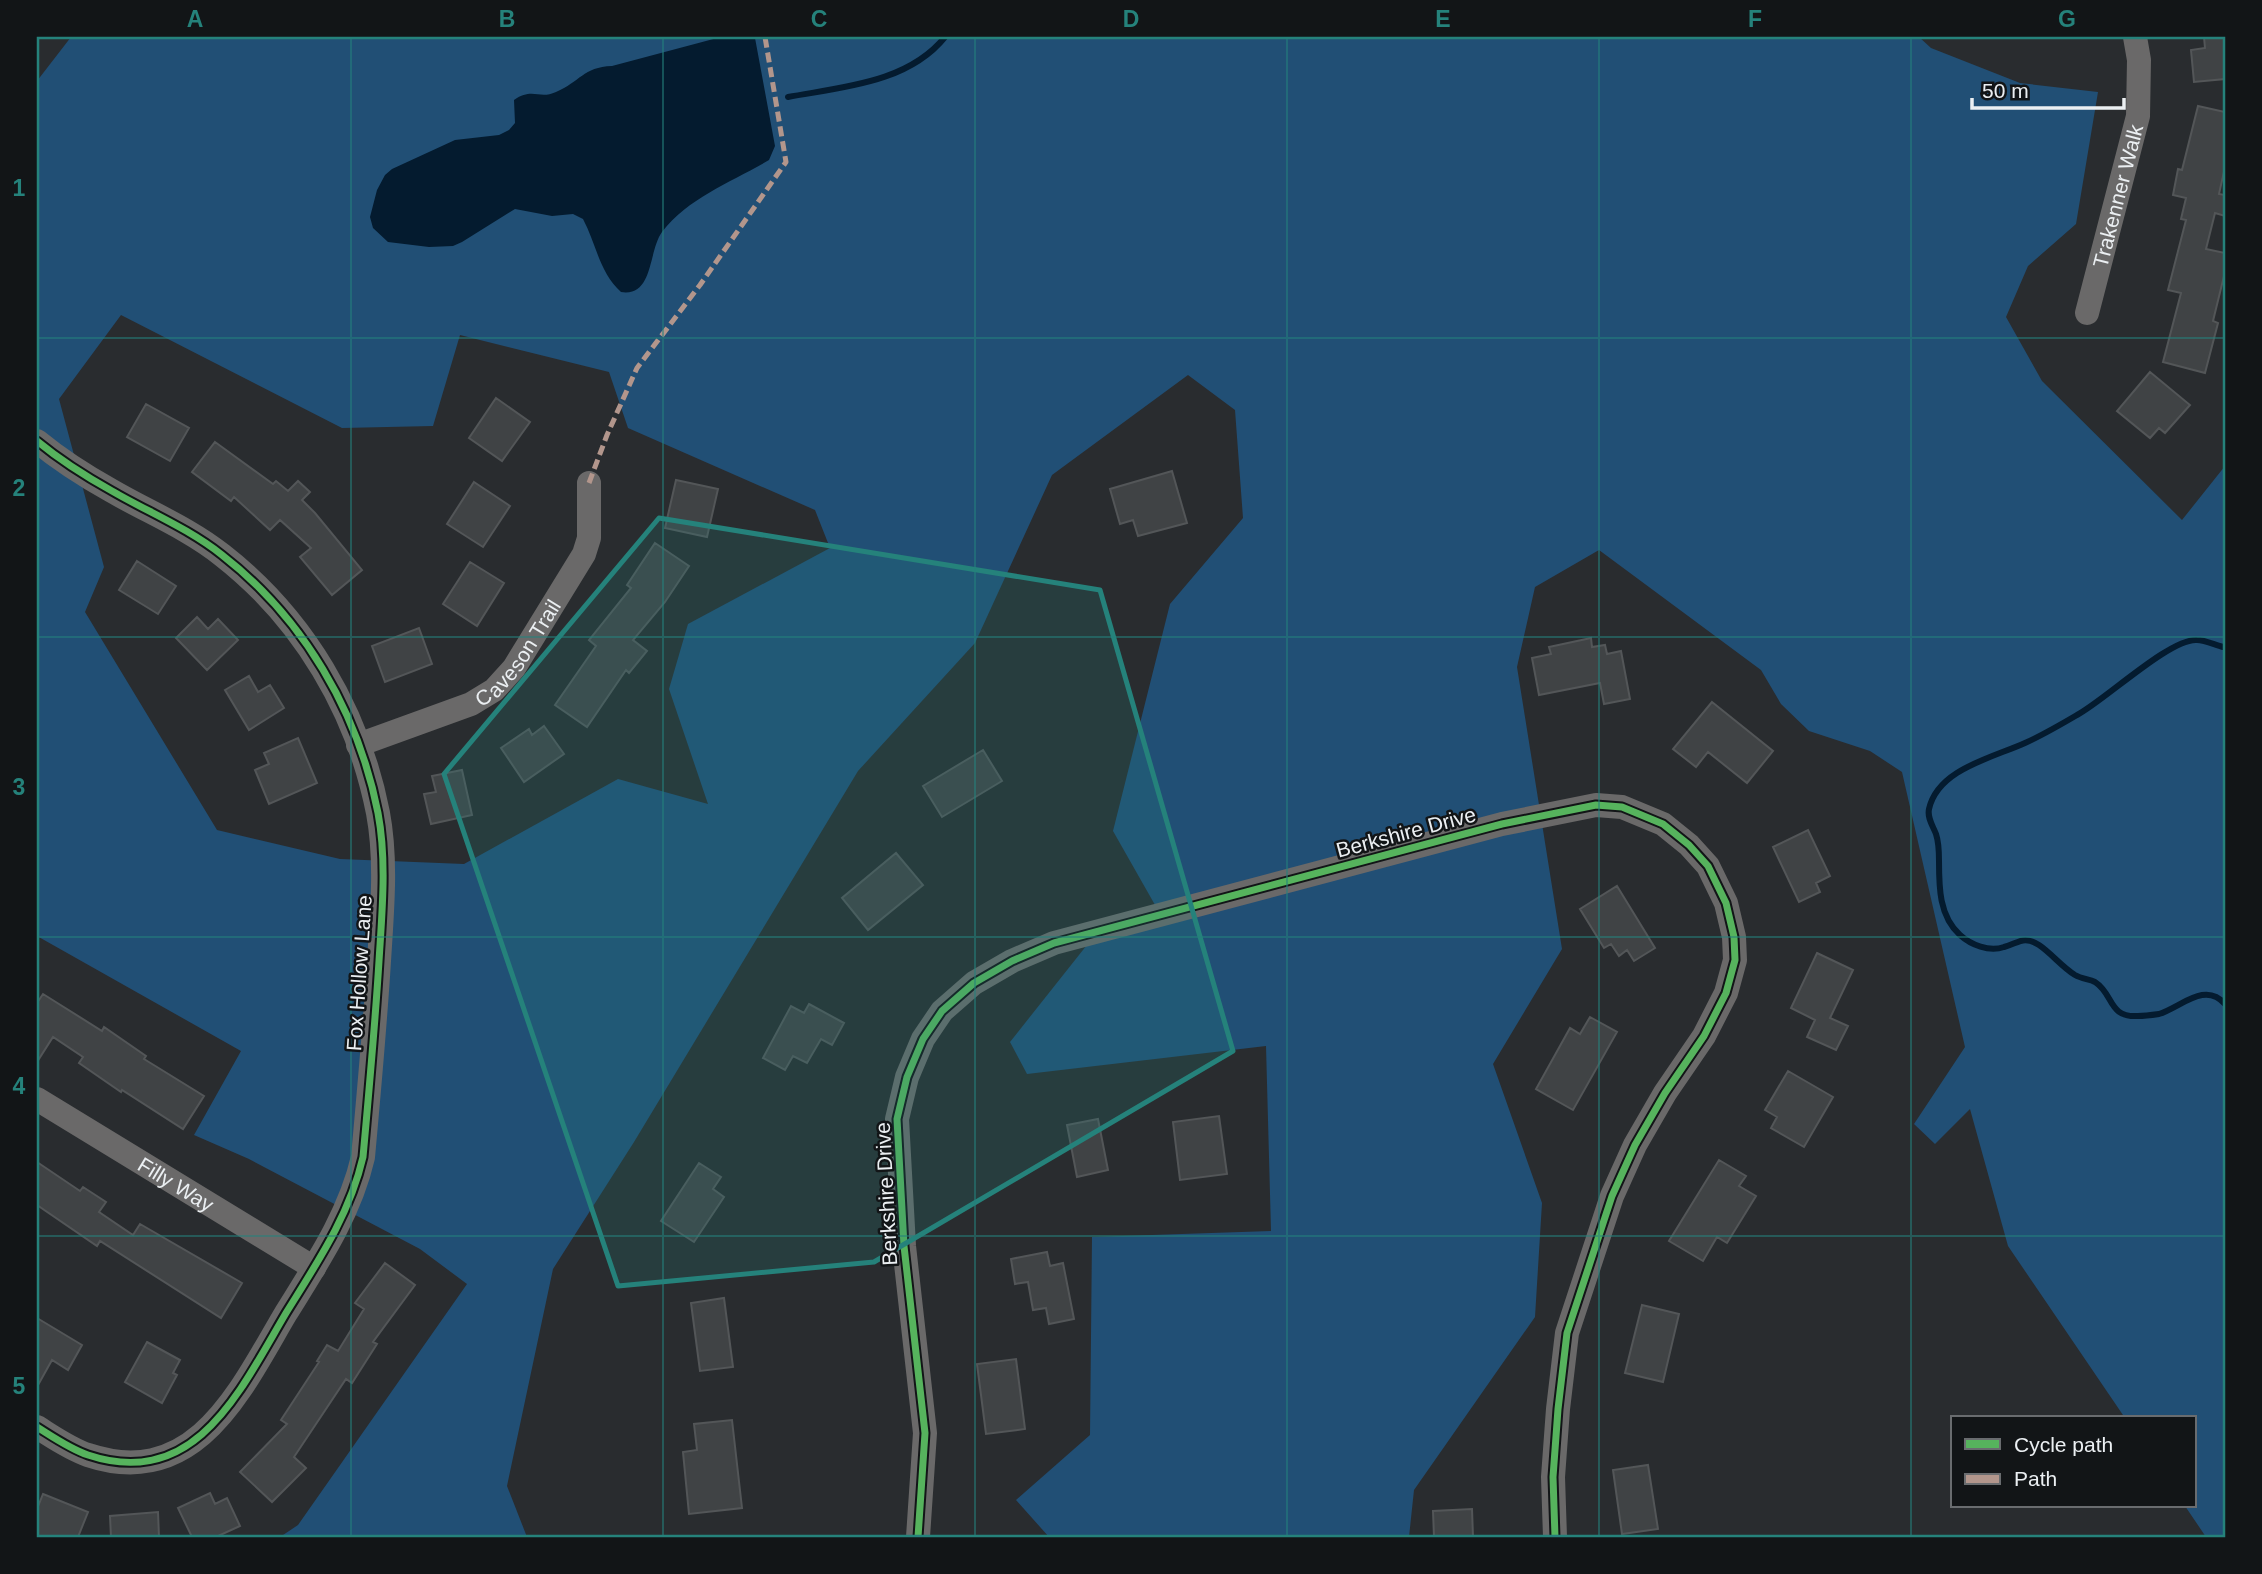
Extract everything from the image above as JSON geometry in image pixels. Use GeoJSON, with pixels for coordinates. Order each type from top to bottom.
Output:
{"type":"FeatureCollection","features":[{"type":"Feature","properties":{"kind":"street","name":"Trakenner Walk"},"geometry":{"type":"LineString","coordinates":[[2087,313],[2138,116],[2140,60],[2135,37]]}},
{"type":"Feature","properties":{"kind":"street","name":"Fox Hollow Lane"},"geometry":{"type":"LineString","coordinates":[[37,441],[84,474],[220,553],[256,585],[294,625],[324,669],[358,745],[378,814],[382,852],[382,914],[363,1157],[358,1181],[347,1207],[314,1268],[231,1404],[210,1429],[184,1449],[159,1459],[110,1461],[85,1454],[37,1427]]}},
{"type":"Feature","properties":{"kind":"street","name":"Caveson Trail"},"geometry":{"type":"LineString","coordinates":[[358,745],[471,704],[505,679],[584,554],[589,538],[589,483]]}},
{"type":"Feature","properties":{"kind":"street","name":"Berkshire Drive"},"geometry":{"type":"LineString","coordinates":[[918,1537],[925,1433],[904,1247],[897,1119],[907,1077],[923,1039],[942,1011],[974,983],[1012,961],[1054,943],[1502,824],[1596,805],[1622,807],[1662,824],[1689,845],[1707,866],[1726,903],[1734,937],[1735,960],[1721,1004],[1636,1144],[1612,1196],[1567,1333],[1553,1477],[1555,1537]]}},
{"type":"Feature","properties":{"kind":"street","name":"Filly Way"},"geometry":{"type":"LineString","coordinates":[[37,1099],[314,1268]]}},
{"type":"Feature","properties":{"kind":"highlighted area"},"geometry":{"type":"Polygon","coordinates":[[[659,518],[1100,590],[1233,1051],[874,1262],[618,1286],[444,774],[659,518]]]}},
{"type":"Feature","properties":{"kind":"shaded area"},"geometry":{"type":"Polygon","coordinates":[[[71,37],[1919,37],[1931,48],[2020,83],[2098,92],[2076,224],[2028,266],[2006,317],[2042,381],[2182,520],[2225,466],[2225,1537],[2206,1537],[2186,1508],[2196,1508],[2196,1416],[2124,1416],[2008,1246],[1970,1109],[1935,1144],[1914,1124],[1965,1047],[1902,772],[1870,751],[1809,731],[1781,704],[1761,670],[1599,550],[1535,587],[1517,667],[1562,949],[1493,1064],[1542,1203],[1535,1317],[1414,1490],[1409,1537],[1049,1537],[1016,1500],[1090,1435],[1092,1237],[1271,1231],[1266,1046],[1027,1074],[1010,1042],[1102,926],[1159,912],[1113,831],[1170,604],[1243,518],[1235,410],[1188,375],[1052,475],[975,643],[858,771],[634,1142],[553,1269],[507,1486],[527,1537],[280,1537],[298,1525],[467,1284],[420,1249],[249,1159],[194,1135],[241,1051],[37,936],[37,81],[71,37]],[[121,315],[59,399],[104,567],[85,612],[217,830],[340,859],[464,864],[618,779],[708,804],[669,689],[688,624],[830,548],[815,510],[628,428],[609,372],[460,335],[433,426],[342,428],[121,315]]]}},
{"type":"Feature","properties":{"kind":"shaded area"},"geometry":{"type":"Polygon","coordinates":[[[721,37],[755,38],[775,146],[769,160],[712,191],[673,220],[658,240],[645,280],[632,292],[621,292],[614,284],[603,266],[583,219],[573,214],[552,216],[515,209],[453,246],[429,247],[388,242],[373,228],[370,217],[377,190],[385,175],[392,169],[455,140],[499,135],[509,130],[515,123],[514,100],[521,96],[550,94],[594,69],[721,37]]]}},
{"type":"Feature","properties":{"kind":"building"},"geometry":{"type":"Polygon","coordinates":[[[2204,37],[2225,37],[2225,79],[2194,82],[2191,50],[2205,48],[2204,37]]]}},
{"type":"Feature","properties":{"kind":"building"},"geometry":{"type":"Polygon","coordinates":[[[2198,106],[2225,112],[2225,167],[2219,194],[2225,195],[2225,216],[2215,213],[2206,249],[2225,253],[2225,272],[2213,321],[2218,323],[2205,373],[2163,362],[2181,293],[2168,290],[2186,220],[2181,219],[2186,198],[2173,195],[2178,169],[2182,170],[2198,106]]]}},
{"type":"Feature","properties":{"kind":"building"},"geometry":{"type":"Polygon","coordinates":[[[2150,372],[2190,405],[2165,433],[2159,428],[2150,438],[2117,411],[2150,372]]]}},
{"type":"Feature","properties":{"kind":"building"},"geometry":{"type":"Polygon","coordinates":[[[496,398],[530,422],[502,461],[469,438],[496,398]]]}},
{"type":"Feature","properties":{"kind":"building"},"geometry":{"type":"Polygon","coordinates":[[[146,404],[189,428],[170,461],[127,437],[146,404]]]}},
{"type":"Feature","properties":{"kind":"building"},"geometry":{"type":"Polygon","coordinates":[[[215,442],[273,484],[276,481],[288,491],[298,481],[310,492],[302,500],[362,570],[332,595],[300,557],[311,548],[280,520],[270,530],[234,497],[231,501],[192,472],[215,442]]]}},
{"type":"Feature","properties":{"kind":"building"},"geometry":{"type":"Polygon","coordinates":[[[1172,471],[1187,523],[1138,536],[1133,520],[1120,524],[1110,489],[1172,471]]]}},
{"type":"Feature","properties":{"kind":"building"},"geometry":{"type":"Polygon","coordinates":[[[676,480],[718,489],[707,537],[665,528],[676,480]]]}},
{"type":"Feature","properties":{"kind":"building"},"geometry":{"type":"Polygon","coordinates":[[[474,482],[510,506],[483,547],[447,524],[474,482]]]}},
{"type":"Feature","properties":{"kind":"building"},"geometry":{"type":"Polygon","coordinates":[[[655,543],[689,566],[665,602],[633,640],[647,651],[629,673],[626,670],[587,727],[555,705],[596,646],[589,640],[631,588],[627,585],[655,543]]]}},
{"type":"Feature","properties":{"kind":"building"},"geometry":{"type":"Polygon","coordinates":[[[137,561],[176,586],[158,614],[119,590],[137,561]]]}},
{"type":"Feature","properties":{"kind":"building"},"geometry":{"type":"Polygon","coordinates":[[[470,562],[504,583],[477,626],[443,604],[470,562]]]}},
{"type":"Feature","properties":{"kind":"building"},"geometry":{"type":"Polygon","coordinates":[[[197,617],[208,629],[218,619],[238,640],[207,670],[176,638],[197,617]]]}},
{"type":"Feature","properties":{"kind":"building"},"geometry":{"type":"Polygon","coordinates":[[[419,628],[432,664],[385,682],[372,646],[419,628]]]}},
{"type":"Feature","properties":{"kind":"building"},"geometry":{"type":"Polygon","coordinates":[[[1591,638],[1592,647],[1605,645],[1607,654],[1621,651],[1630,699],[1604,704],[1600,683],[1539,695],[1532,658],[1551,654],[1549,647],[1591,638]]]}},
{"type":"Feature","properties":{"kind":"building"},"geometry":{"type":"Polygon","coordinates":[[[249,676],[258,692],[270,685],[284,708],[249,730],[225,690],[249,676]]]}},
{"type":"Feature","properties":{"kind":"building"},"geometry":{"type":"Polygon","coordinates":[[[1712,702],[1773,751],[1747,783],[1708,752],[1696,767],[1673,749],[1712,702]]]}},
{"type":"Feature","properties":{"kind":"building"},"geometry":{"type":"Polygon","coordinates":[[[544,726],[564,754],[524,782],[501,748],[529,729],[532,735],[544,726]]]}},
{"type":"Feature","properties":{"kind":"building"},"geometry":{"type":"Polygon","coordinates":[[[298,738],[317,783],[269,804],[255,770],[269,764],[264,753],[298,738]]]}},
{"type":"Feature","properties":{"kind":"building"},"geometry":{"type":"Polygon","coordinates":[[[983,750],[1002,781],[942,817],[923,786],[983,750]]]}},
{"type":"Feature","properties":{"kind":"building"},"geometry":{"type":"Polygon","coordinates":[[[462,770],[472,815],[431,824],[424,794],[436,792],[432,776],[462,770]]]}},
{"type":"Feature","properties":{"kind":"building"},"geometry":{"type":"Polygon","coordinates":[[[1808,830],[1830,876],[1816,883],[1820,892],[1799,902],[1773,847],[1808,830]]]}},
{"type":"Feature","properties":{"kind":"building"},"geometry":{"type":"Polygon","coordinates":[[[896,853],[923,885],[868,930],[842,898],[896,853]]]}},
{"type":"Feature","properties":{"kind":"building"},"geometry":{"type":"Polygon","coordinates":[[[1617,886],[1655,948],[1634,961],[1627,950],[1619,956],[1611,944],[1604,948],[1580,909],[1617,886]]]}},
{"type":"Feature","properties":{"kind":"building"},"geometry":{"type":"Polygon","coordinates":[[[1817,953],[1853,970],[1830,1018],[1848,1026],[1836,1050],[1807,1037],[1815,1020],[1791,1008],[1817,953]]]}},
{"type":"Feature","properties":{"kind":"building"},"geometry":{"type":"Polygon","coordinates":[[[43,994],[102,1031],[104,1027],[146,1056],[144,1059],[204,1096],[183,1129],[79,1063],[83,1057],[53,1037],[37,1062],[37,1003],[43,994]]]}},
{"type":"Feature","properties":{"kind":"building"},"geometry":{"type":"Polygon","coordinates":[[[809,1004],[844,1023],[832,1045],[821,1039],[807,1063],[793,1056],[785,1070],[763,1058],[791,1006],[804,1013],[809,1004]]]}},
{"type":"Feature","properties":{"kind":"building"},"geometry":{"type":"Polygon","coordinates":[[[1590,1017],[1617,1032],[1573,1110],[1536,1089],[1570,1028],[1580,1034],[1590,1017]]]}},
{"type":"Feature","properties":{"kind":"building"},"geometry":{"type":"Polygon","coordinates":[[[1788,1071],[1833,1097],[1804,1147],[1771,1128],[1777,1117],[1765,1110],[1788,1071]]]}},
{"type":"Feature","properties":{"kind":"building"},"geometry":{"type":"Polygon","coordinates":[[[1219,1116],[1227,1174],[1180,1180],[1173,1122],[1219,1116]]]}},
{"type":"Feature","properties":{"kind":"building"},"geometry":{"type":"Polygon","coordinates":[[[1098,1119],[1108,1170],[1077,1177],[1067,1125],[1098,1119]]]}},
{"type":"Feature","properties":{"kind":"building"},"geometry":{"type":"Polygon","coordinates":[[[1719,1160],[1746,1176],[1739,1186],[1756,1196],[1727,1243],[1717,1237],[1703,1261],[1669,1241],[1719,1160]]]}},
{"type":"Feature","properties":{"kind":"building"},"geometry":{"type":"Polygon","coordinates":[[[37,1162],[80,1191],[83,1187],[106,1202],[99,1212],[133,1235],[140,1224],[242,1283],[221,1318],[100,1241],[97,1246],[37,1205],[37,1162]]]}},
{"type":"Feature","properties":{"kind":"building"},"geometry":{"type":"Polygon","coordinates":[[[699,1163],[721,1177],[713,1189],[724,1197],[694,1242],[661,1221],[699,1163]]]}},
{"type":"Feature","properties":{"kind":"building"},"geometry":{"type":"Polygon","coordinates":[[[1047,1252],[1050,1266],[1063,1263],[1074,1319],[1049,1324],[1046,1308],[1033,1310],[1028,1282],[1015,1284],[1011,1259],[1047,1252]]]}},
{"type":"Feature","properties":{"kind":"building"},"geometry":{"type":"Polygon","coordinates":[[[385,1263],[415,1285],[373,1342],[377,1344],[352,1383],[346,1379],[294,1457],[306,1468],[272,1502],[240,1472],[287,1424],[281,1420],[327,1345],[338,1351],[364,1309],[355,1303],[385,1263]]]}},
{"type":"Feature","properties":{"kind":"building"},"geometry":{"type":"Polygon","coordinates":[[[724,1298],[733,1367],[700,1371],[691,1303],[724,1298]]]}},
{"type":"Feature","properties":{"kind":"building"},"geometry":{"type":"Polygon","coordinates":[[[1642,1305],[1679,1314],[1663,1382],[1625,1373],[1642,1305]]]}},
{"type":"Feature","properties":{"kind":"building"},"geometry":{"type":"Polygon","coordinates":[[[37,1318],[82,1345],[68,1370],[52,1360],[37,1387],[37,1318]]]}},
{"type":"Feature","properties":{"kind":"building"},"geometry":{"type":"Polygon","coordinates":[[[147,1342],[180,1360],[173,1373],[177,1375],[162,1403],[125,1382],[147,1342]]]}},
{"type":"Feature","properties":{"kind":"building"},"geometry":{"type":"Polygon","coordinates":[[[1016,1359],[1025,1429],[986,1434],[977,1364],[1016,1359]]]}},
{"type":"Feature","properties":{"kind":"building"},"geometry":{"type":"Polygon","coordinates":[[[732,1420],[742,1508],[689,1514],[683,1452],[697,1450],[694,1424],[732,1420]]]}},
{"type":"Feature","properties":{"kind":"building"},"geometry":{"type":"Polygon","coordinates":[[[1648,1465],[1658,1529],[1622,1534],[1613,1470],[1648,1465]]]}},
{"type":"Feature","properties":{"kind":"building"},"geometry":{"type":"Polygon","coordinates":[[[210,1493],[215,1504],[227,1498],[240,1526],[216,1537],[192,1537],[178,1508],[210,1493]]]}},
{"type":"Feature","properties":{"kind":"building"},"geometry":{"type":"Polygon","coordinates":[[[43,1494],[88,1512],[78,1537],[37,1537],[37,1509],[43,1494]]]}},
{"type":"Feature","properties":{"kind":"building"},"geometry":{"type":"Polygon","coordinates":[[[1472,1509],[1473,1537],[1434,1537],[1433,1511],[1472,1509]]]}},
{"type":"Feature","properties":{"kind":"building"},"geometry":{"type":"Polygon","coordinates":[[[158,1512],[159,1537],[111,1537],[110,1516],[158,1512]]]}},
{"type":"Feature","properties":{"kind":"waterway"},"geometry":{"type":"LineString","coordinates":[[788,97],[852,86],[893,74],[930,52],[945,37]]}},
{"type":"Feature","properties":{"kind":"waterway"},"geometry":{"type":"LineString","coordinates":[[2225,646],[2197,640],[2171,649],[2089,708],[2032,740],[1955,774],[1934,795],[1929,809],[1938,841],[1940,891],[1944,910],[1953,927],[1964,939],[1980,947],[1992,949],[2021,941],[2034,942],[2075,975],[2095,982],[2116,1009],[2128,1016],[2159,1014],[2201,995],[2209,995],[2225,1004]]}},
{"type":"Feature","properties":{"kind":"marked path"},"geometry":{"type":"LineString","coordinates":[[589,483],[637,368],[700,285],[786,162],[765,37]]}},
{"type":"Feature","properties":{"kind":"cycle path"},"geometry":{"type":"LineString","coordinates":[[37,441],[92,480],[209,545],[251,580],[302,637],[323,669],[357,739],[378,813],[383,868],[363,1157],[350,1198],[331,1238],[251,1372],[211,1426],[186,1446],[158,1459],[126,1462],[88,1455],[37,1427]]}},
{"type":"Feature","properties":{"kind":"cycle path"},"geometry":{"type":"LineString","coordinates":[[918,1537],[925,1433],[904,1246],[897,1119],[907,1077],[923,1039],[942,1011],[974,983],[1012,961],[1054,943],[1502,824],[1596,805],[1622,807],[1663,824],[1689,845],[1708,866],[1726,903],[1734,937],[1735,960],[1726,993],[1704,1036],[1665,1093],[1635,1145],[1612,1196],[1567,1333],[1553,1477],[1555,1537]]}}]}
